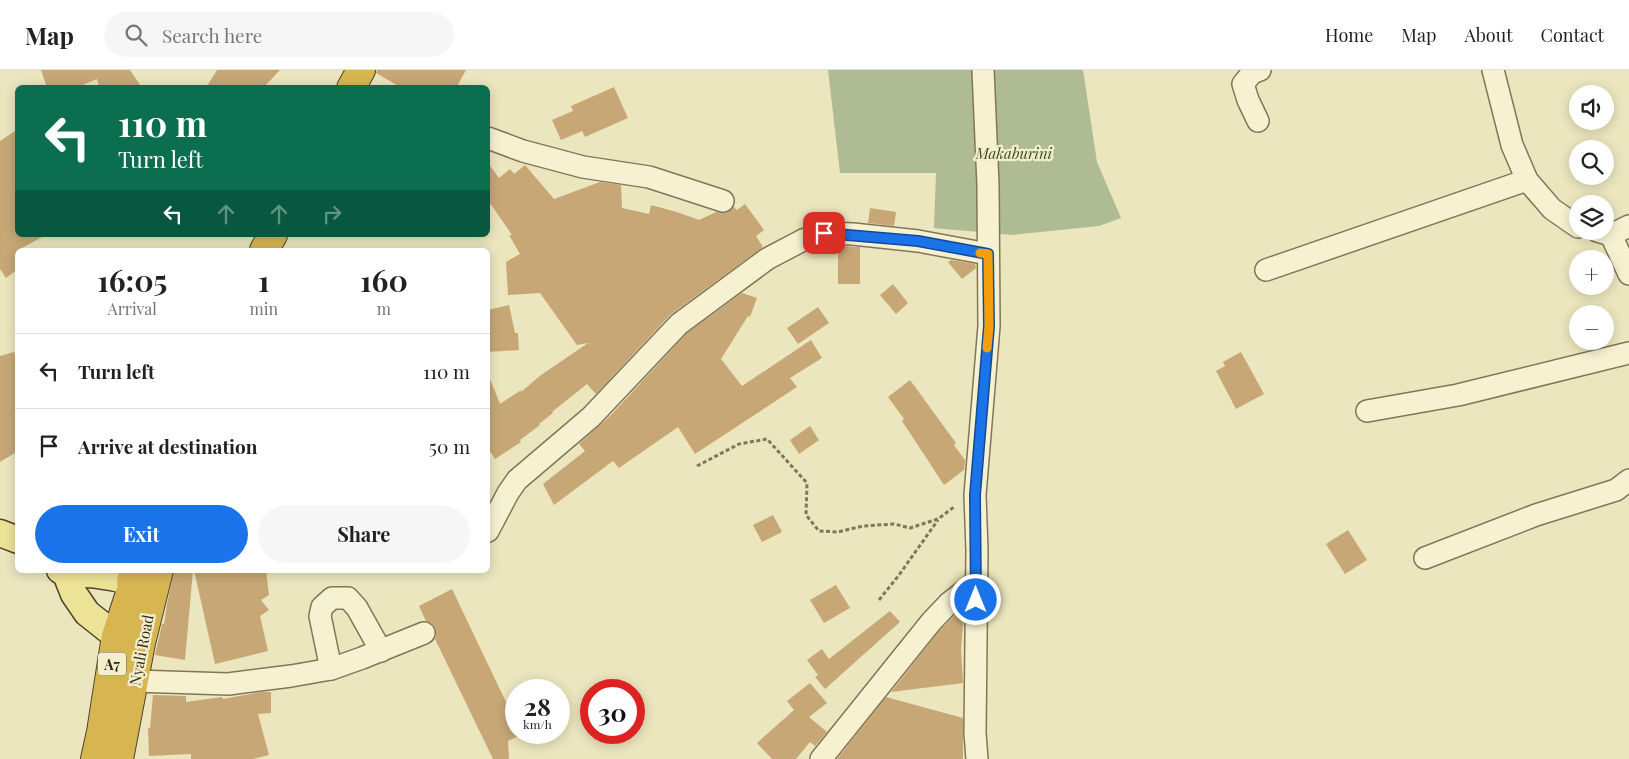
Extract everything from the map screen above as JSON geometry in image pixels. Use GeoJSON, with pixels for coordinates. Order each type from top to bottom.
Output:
{"type":"FeatureCollection","features":[{"type":"Feature","properties":{"kind":"highway"},"geometry":{"type":"LineString","coordinates":[[353,85],[361,70]]}},
{"type":"Feature","properties":{"kind":"highway"},"geometry":{"type":"LineString","coordinates":[[265,248],[272,237]]}},
{"type":"Feature","properties":{"kind":"highway","name":"Nyali Road"},"geometry":{"type":"LineString","coordinates":[[95,759],[145,578]]}},
{"type":"Feature","properties":{"kind":"highway","name":"Nyali Road"},"geometry":{"type":"LineString","coordinates":[[119,759],[135,681],[129,639]]}},
{"type":"Feature","properties":{"kind":"main road"},"geometry":{"type":"LineString","coordinates":[[0,533],[15,539]]}},
{"type":"Feature","properties":{"kind":"main road"},"geometry":{"type":"LineString","coordinates":[[64,573],[86,613],[129,639]]}},
{"type":"Feature","properties":{"kind":"main road"},"geometry":{"type":"LineString","coordinates":[[86,573],[145,578]]}},
{"type":"Feature","properties":{"kind":"street"},"geometry":{"type":"LineString","coordinates":[[977,759],[975,733],[975,495],[989,326],[983,70]]}},
{"type":"Feature","properties":{"kind":"street"},"geometry":{"type":"LineString","coordinates":[[1258,121],[1243,84],[1252,73],[1260,70]]}},
{"type":"Feature","properties":{"kind":"street"},"geometry":{"type":"LineString","coordinates":[[1493,70],[1512,145],[1527,180],[1552,209],[1569,221]]}},
{"type":"Feature","properties":{"kind":"street"},"geometry":{"type":"LineString","coordinates":[[490,139],[523,151],[582,167],[649,177],[723,201]]}},
{"type":"Feature","properties":{"kind":"street"},"geometry":{"type":"LineString","coordinates":[[1266,270],[1527,180]]}},
{"type":"Feature","properties":{"kind":"street"},"geometry":{"type":"LineString","coordinates":[[490,527],[517,480],[591,417],[679,324],[766,259],[803,240],[824,233],[918,241],[988,254]]}},
{"type":"Feature","properties":{"kind":"street"},"geometry":{"type":"LineString","coordinates":[[1614,233],[1629,274]]}},
{"type":"Feature","properties":{"kind":"street"},"geometry":{"type":"LineString","coordinates":[[1367,411],[1458,395],[1629,353]]}},
{"type":"Feature","properties":{"kind":"street"},"geometry":{"type":"LineString","coordinates":[[1425,558],[1536,515],[1616,490],[1629,480]]}},
{"type":"Feature","properties":{"kind":"street"},"geometry":{"type":"LineString","coordinates":[[821,759],[931,622],[949,603],[976,582]]}},
{"type":"Feature","properties":{"kind":"street"},"geometry":{"type":"LineString","coordinates":[[331,669],[320,616],[322,607],[332,598],[348,598],[357,608],[381,651]]}},
{"type":"Feature","properties":{"kind":"street"},"geometry":{"type":"LineString","coordinates":[[135,681],[228,684],[291,676],[331,669],[424,633]]}},
{"type":"Feature","properties":{"kind":"path"},"geometry":{"type":"LineString","coordinates":[[697,466],[739,444],[767,439],[807,483],[806,515],[819,531],[838,532],[864,526],[894,524],[910,528],[938,519],[975,495]]}},
{"type":"Feature","properties":{"kind":"path"},"geometry":{"type":"LineString","coordinates":[[879,600],[899,576],[938,519]]}},
{"type":"Feature","properties":{"kind":"green space","name":"Makaburini"},"geometry":{"type":"Polygon","coordinates":[[[828,70],[1083,70],[1097,162],[1121,218],[1099,226],[1012,235],[934,228],[936,173],[840,173],[828,70]]]}},
{"type":"Feature","properties":{"kind":"building"},"geometry":{"type":"Polygon","coordinates":[[[41,70],[130,70],[140,85],[98,85],[97,79],[82,85],[46,85],[41,70]]]}},
{"type":"Feature","properties":{"kind":"building"},"geometry":{"type":"Polygon","coordinates":[[[217,70],[280,70],[266,85],[208,85],[217,70]]]}},
{"type":"Feature","properties":{"kind":"building"},"geometry":{"type":"Polygon","coordinates":[[[377,70],[466,70],[458,85],[397,85],[376,73],[377,70]]]}},
{"type":"Feature","properties":{"kind":"building"},"geometry":{"type":"Polygon","coordinates":[[[614,87],[628,118],[585,137],[582,131],[561,140],[552,120],[573,111],[571,106],[614,87]]]}},
{"type":"Feature","properties":{"kind":"building"},"geometry":{"type":"Polygon","coordinates":[[[15,131],[15,237],[42,237],[22,248],[15,248],[15,271],[6,278],[0,269],[0,141],[15,131]]]}},
{"type":"Feature","properties":{"kind":"building"},"geometry":{"type":"Polygon","coordinates":[[[525,165],[554,199],[600,182],[621,185],[622,208],[649,214],[651,205],[699,220],[716,212],[726,213],[734,207],[737,210],[745,204],[764,230],[756,236],[763,247],[670,315],[596,394],[587,384],[520,440],[521,442],[495,459],[490,451],[490,379],[500,404],[521,390],[521,392],[541,375],[588,343],[577,345],[540,293],[508,295],[506,262],[520,254],[509,235],[512,235],[490,203],[490,166],[499,178],[510,169],[514,174],[525,165]]]}},
{"type":"Feature","properties":{"kind":"building"},"geometry":{"type":"Polygon","coordinates":[[[870,208],[896,212],[894,226],[868,223],[870,208]]]}},
{"type":"Feature","properties":{"kind":"building"},"geometry":{"type":"Polygon","coordinates":[[[838,246],[860,247],[860,284],[838,284],[838,246]]]}},
{"type":"Feature","properties":{"kind":"building"},"geometry":{"type":"Polygon","coordinates":[[[951,260],[975,264],[976,268],[962,279],[948,262],[951,260]]]}},
{"type":"Feature","properties":{"kind":"building"},"geometry":{"type":"Polygon","coordinates":[[[893,284],[908,303],[896,314],[880,295],[893,284]]]}},
{"type":"Feature","properties":{"kind":"building"},"geometry":{"type":"Polygon","coordinates":[[[742,293],[757,298],[750,317],[748,316],[721,359],[742,386],[811,340],[822,358],[790,378],[797,387],[695,454],[678,427],[619,468],[613,461],[554,505],[543,484],[585,451],[579,444],[612,414],[687,333],[742,293]]]}},
{"type":"Feature","properties":{"kind":"building"},"geometry":{"type":"Polygon","coordinates":[[[509,305],[515,333],[518,333],[519,350],[490,352],[490,310],[509,305]]]}},
{"type":"Feature","properties":{"kind":"building"},"geometry":{"type":"Polygon","coordinates":[[[818,307],[829,323],[798,344],[787,328],[818,307]]]}},
{"type":"Feature","properties":{"kind":"building"},"geometry":{"type":"Polygon","coordinates":[[[14,352],[15,355],[15,453],[0,462],[0,356],[14,352]]]}},
{"type":"Feature","properties":{"kind":"building"},"geometry":{"type":"Polygon","coordinates":[[[1241,352],[1264,394],[1236,409],[1216,371],[1225,366],[1223,362],[1241,352]]]}},
{"type":"Feature","properties":{"kind":"building"},"geometry":{"type":"Polygon","coordinates":[[[910,380],[956,443],[954,445],[965,460],[964,470],[944,485],[902,421],[904,419],[888,397],[910,380]]]}},
{"type":"Feature","properties":{"kind":"building"},"geometry":{"type":"Polygon","coordinates":[[[810,426],[819,440],[799,454],[790,440],[810,426]]]}},
{"type":"Feature","properties":{"kind":"building"},"geometry":{"type":"Polygon","coordinates":[[[773,515],[782,532],[762,542],[753,525],[773,515]]]}},
{"type":"Feature","properties":{"kind":"building"},"geometry":{"type":"Polygon","coordinates":[[[1348,530],[1367,560],[1345,574],[1326,544],[1348,530]]]}},
{"type":"Feature","properties":{"kind":"building"},"geometry":{"type":"Polygon","coordinates":[[[173,573],[193,573],[185,660],[155,655],[162,624],[164,624],[173,573]]]}},
{"type":"Feature","properties":{"kind":"building"},"geometry":{"type":"Polygon","coordinates":[[[195,573],[266,573],[269,595],[261,600],[269,610],[260,616],[268,651],[215,664],[195,573]]]}},
{"type":"Feature","properties":{"kind":"building"},"geometry":{"type":"Polygon","coordinates":[[[836,585],[850,608],[824,623],[810,600],[836,585]]]}},
{"type":"Feature","properties":{"kind":"building"},"geometry":{"type":"Polygon","coordinates":[[[452,589],[505,700],[505,744],[508,744],[509,759],[493,759],[435,639],[435,628],[426,621],[419,606],[452,589]]]}},
{"type":"Feature","properties":{"kind":"building"},"geometry":{"type":"Polygon","coordinates":[[[890,611],[900,622],[825,689],[815,677],[818,675],[807,660],[822,649],[829,659],[890,611]]]}},
{"type":"Feature","properties":{"kind":"building"},"geometry":{"type":"Polygon","coordinates":[[[957,613],[964,614],[961,649],[963,683],[891,692],[940,630],[957,613]]]}},
{"type":"Feature","properties":{"kind":"building"},"geometry":{"type":"Polygon","coordinates":[[[810,683],[827,703],[809,717],[827,732],[815,746],[810,742],[796,759],[772,759],[757,743],[794,710],[787,701],[810,683]]]}},
{"type":"Feature","properties":{"kind":"building"},"geometry":{"type":"Polygon","coordinates":[[[271,692],[271,713],[258,714],[269,755],[253,759],[191,759],[191,754],[149,756],[148,728],[150,728],[153,695],[186,696],[186,702],[222,697],[223,699],[271,692]]]}},
{"type":"Feature","properties":{"kind":"building"},"geometry":{"type":"Polygon","coordinates":[[[886,697],[963,718],[963,759],[837,759],[886,697]]]}},
{"type":"Feature","properties":{"kind":"slow traffic"},"geometry":{"type":"LineString","coordinates":[[980,253],[988,254],[989,326],[987,348]]}},
{"type":"Feature","properties":{"kind":"route"},"geometry":{"type":"LineString","coordinates":[[824,233],[918,241],[988,254],[989,326],[975,495],[976,600]]}}]}
